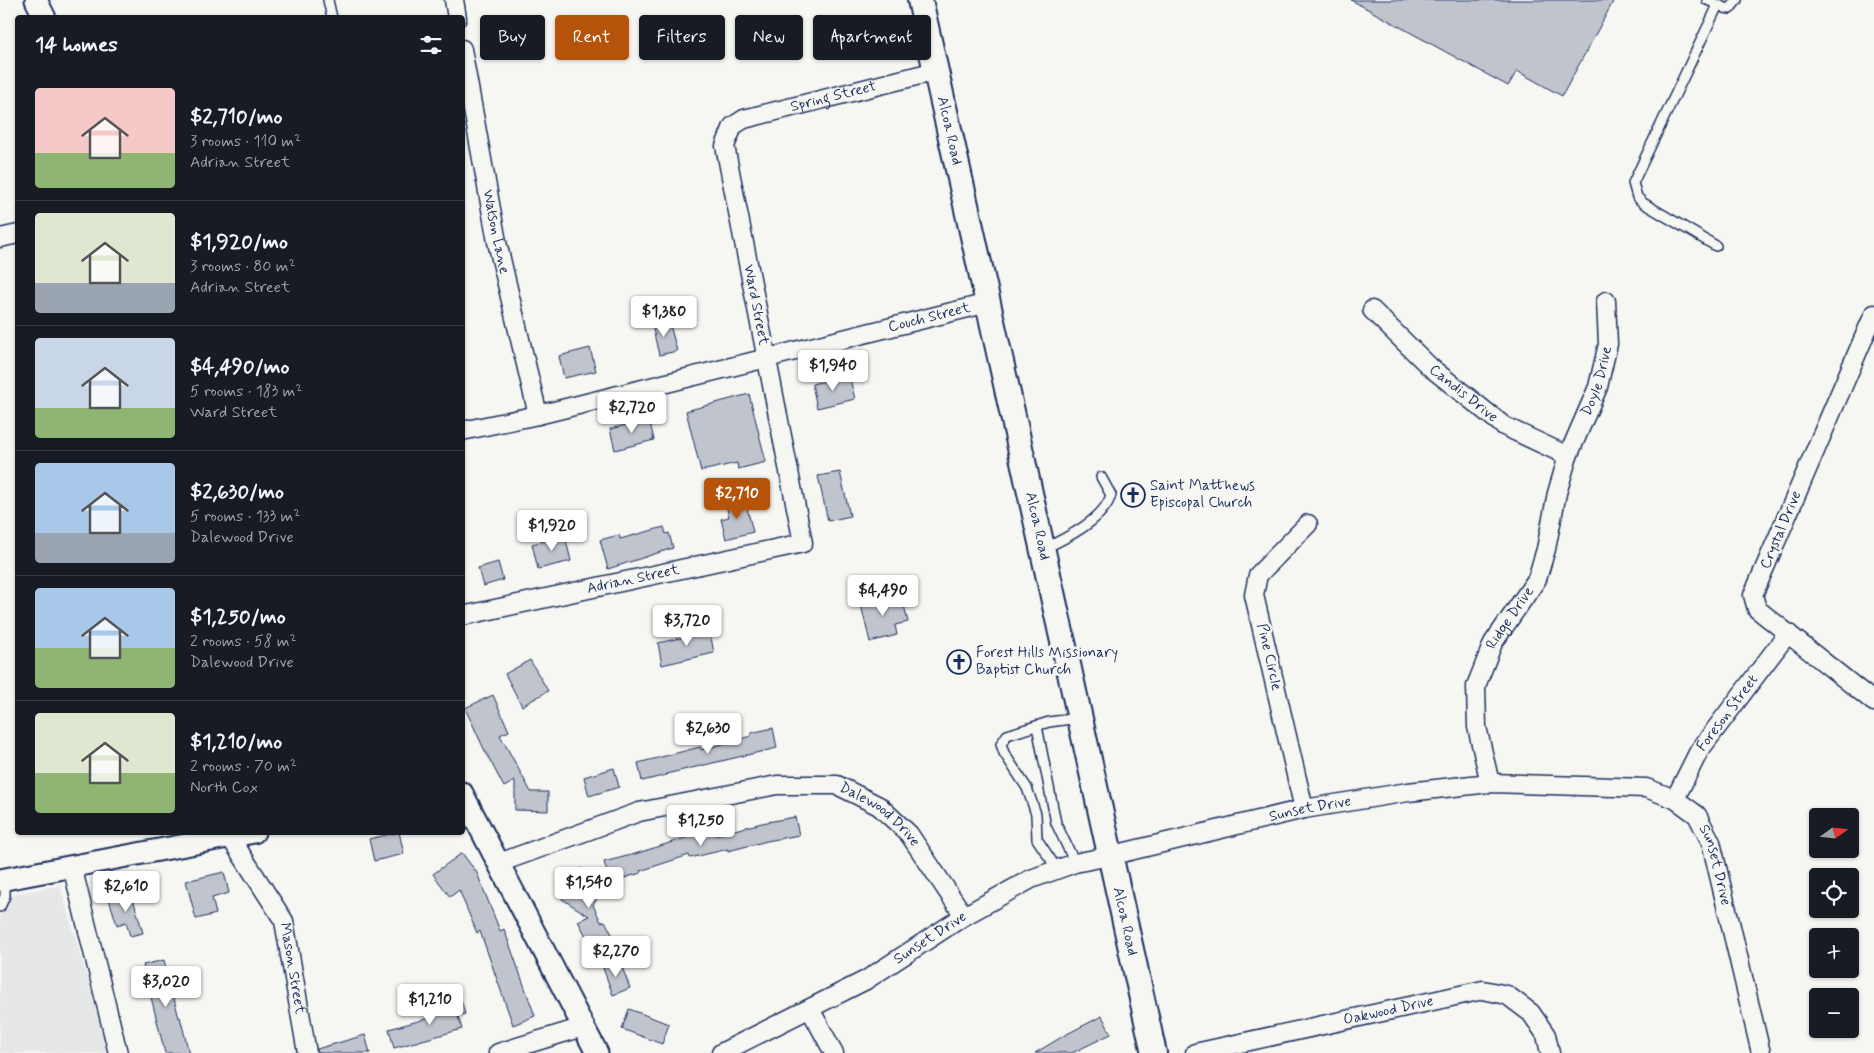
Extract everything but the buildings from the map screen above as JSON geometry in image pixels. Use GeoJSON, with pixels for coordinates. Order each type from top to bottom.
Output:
{"type":"FeatureCollection","features":[{"type":"Feature","properties":{"kind":"main road","name":"Alcoa Road"},"geometry":{"type":"LineString","coordinates":[[920,0],[1154,1053]]}},
{"type":"Feature","properties":{"kind":"street"},"geometry":{"type":"LineString","coordinates":[[36,0],[44,15]]}},
{"type":"Feature","properties":{"kind":"street","name":"Watson Lane"},"geometry":{"type":"LineString","coordinates":[[465,66],[497,242],[538,415]]}},
{"type":"Feature","properties":{"kind":"street","name":"Spring Street"},"geometry":{"type":"LineString","coordinates":[[733,126],[744,119],[936,71]]}},
{"type":"Feature","properties":{"kind":"street","name":"Ward Street"},"geometry":{"type":"LineString","coordinates":[[733,126],[725,146],[803,542]]}},
{"type":"Feature","properties":{"kind":"street"},"geometry":{"type":"LineString","coordinates":[[0,238],[15,235]]}},
{"type":"Feature","properties":{"kind":"street","name":"Doyle Drive"},"geometry":{"type":"LineString","coordinates":[[1568,456],[1598,387],[1608,344],[1606,302]]}},
{"type":"Feature","properties":{"kind":"street","name":"Couch Street"},"geometry":{"type":"LineString","coordinates":[[465,429],[538,415],[988,303]]}},
{"type":"Feature","properties":{"kind":"street","name":"Candis Drive"},"geometry":{"type":"LineString","coordinates":[[1372,310],[1430,367],[1504,426],[1568,456]]}},
{"type":"Feature","properties":{"kind":"street","name":"Crystal Drive"},"geometry":{"type":"LineString","coordinates":[[1874,314],[1753,595],[1757,609],[1874,702]]}},
{"type":"Feature","properties":{"kind":"street","name":"Ridge Drive"},"geometry":{"type":"LineString","coordinates":[[1490,783],[1478,727],[1476,686],[1493,643],[1537,579],[1568,456]]}},
{"type":"Feature","properties":{"kind":"street","name":"Pine Circle"},"geometry":{"type":"LineString","coordinates":[[1304,808],[1254,595],[1258,575],[1308,524]]}},
{"type":"Feature","properties":{"kind":"street","name":"Adrian Street"},"geometry":{"type":"LineString","coordinates":[[465,615],[803,542]]}},
{"type":"Feature","properties":{"kind":"street","name":"Foreson Street"},"geometry":{"type":"LineString","coordinates":[[1675,799],[1699,751],[1788,634]]}},
{"type":"Feature","properties":{"kind":"street","name":"Sunset Drive"},"geometry":{"type":"LineString","coordinates":[[721,1053],[866,980],[964,916],[1031,879],[1057,869],[1075,863],[1304,808],[1408,792],[1490,783],[1646,788],[1675,799],[1697,815],[1712,842],[1761,1053]]}},
{"type":"Feature","properties":{"kind":"street","name":"Dalewood Drive"},"geometry":{"type":"LineString","coordinates":[[499,863],[639,812],[777,785],[837,785],[878,806],[909,834],[964,916]]}},
{"type":"Feature","properties":{"kind":"street"},"geometry":{"type":"LineString","coordinates":[[465,799],[597,1053]]}},
{"type":"Feature","properties":{"kind":"street"},"geometry":{"type":"LineString","coordinates":[[2,880],[240,835]]}},
{"type":"Feature","properties":{"kind":"street","name":"Mason Street"},"geometry":{"type":"LineString","coordinates":[[230,837],[284,921],[307,1053]]}},
{"type":"Feature","properties":{"kind":"street"},"geometry":{"type":"LineString","coordinates":[[72,866],[118,1053]]}},
{"type":"Feature","properties":{"kind":"street","name":"Oakwood Drive"},"geometry":{"type":"LineString","coordinates":[[1195,1053],[1483,990],[1507,995],[1531,1013],[1546,1035],[1550,1053]]}},
{"type":"Feature","properties":{"kind":"street"},"geometry":{"type":"LineString","coordinates":[[810,1009],[834,1053]]}},
{"type":"Feature","properties":{"kind":"street"},"geometry":{"type":"LineString","coordinates":[[498,1053],[583,1027]]}},
{"type":"Feature","properties":{"kind":"lane"},"geometry":{"type":"LineString","coordinates":[[328,0],[331,15]]}},
{"type":"Feature","properties":{"kind":"lane"},"geometry":{"type":"LineString","coordinates":[[1707,0],[1730,8],[1737,0]]}},
{"type":"Feature","properties":{"kind":"lane"},"geometry":{"type":"LineString","coordinates":[[1716,246],[1643,204],[1637,197],[1633,183],[1718,5]]}},
{"type":"Feature","properties":{"kind":"lane"},"geometry":{"type":"LineString","coordinates":[[1042,549],[1064,539],[1108,505],[1111,495],[1101,477]]}},
{"type":"Feature","properties":{"kind":"lane"},"geometry":{"type":"LineString","coordinates":[[1057,869],[1037,838],[1036,814],[1027,788],[1004,753],[1001,744],[1007,735],[1049,722],[1079,718]]}},
{"type":"Feature","properties":{"kind":"lane"},"geometry":{"type":"LineString","coordinates":[[1037,726],[1056,823],[1075,863]]}},
{"type":"Feature","properties":{"kind":"lane"},"geometry":{"type":"LineString","coordinates":[[0,907],[5,896],[2,880]]}},
{"type":"Feature","properties":{"kind":"shaded area"},"geometry":{"type":"Polygon","coordinates":[[[60,885],[109,1053],[0,1053],[0,897],[60,885]]]}},
{"type":"Feature","properties":{"kind":"place","name":"Saint Matthews Episcopal Church"},"geometry":{"type":"Point","coordinates":[1133,495]}},
{"type":"Feature","properties":{"kind":"place","name":"Forest Hills Missionary Baptist Church"},"geometry":{"type":"Point","coordinates":[959,662]}}]}
